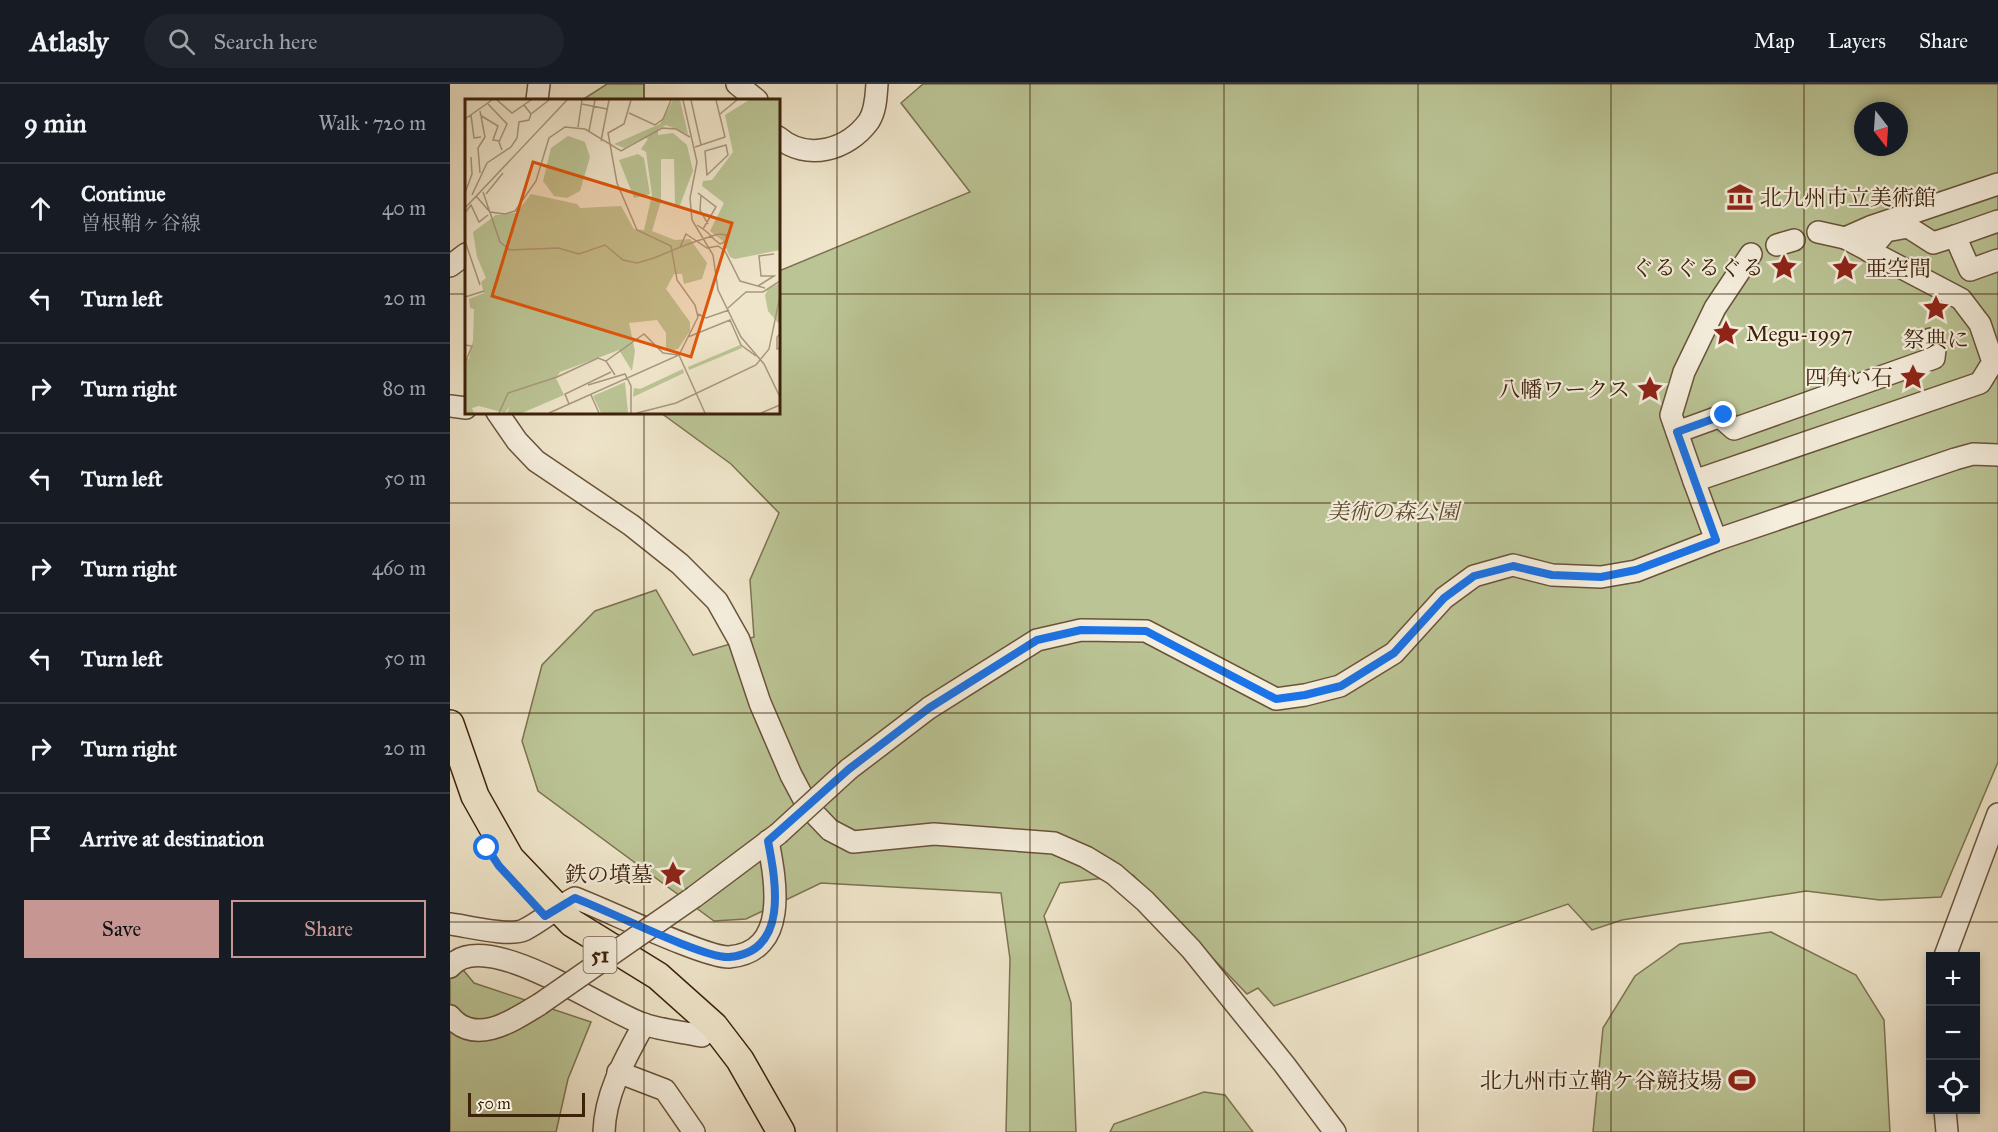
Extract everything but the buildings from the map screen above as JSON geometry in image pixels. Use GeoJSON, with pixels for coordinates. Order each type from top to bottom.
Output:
{"type":"FeatureCollection","features":[{"type":"Feature","properties":{"kind":"main road","name":"51"},"geometry":{"type":"LineString","coordinates":[[450,724],[475,796],[499,842],[563,932],[649,986],[672,1004],[728,1067],[766,1132]]}},
{"type":"Feature","properties":{"kind":"main road","name":"51"},"geometry":{"type":"LineString","coordinates":[[450,766],[462,801],[499,866],[550,912],[658,976],[714,1026],[746,1069],[781,1132]]}},
{"type":"Feature","properties":{"kind":"street"},"geometry":{"type":"LineString","coordinates":[[537,99],[539,84]]}},
{"type":"Feature","properties":{"kind":"street"},"geometry":{"type":"LineString","coordinates":[[736,84],[756,99]]}},
{"type":"Feature","properties":{"kind":"street"},"geometry":{"type":"LineString","coordinates":[[780,138],[811,151],[823,152],[836,148],[850,140],[869,121],[874,107],[877,84]]}},
{"type":"Feature","properties":{"kind":"street"},"geometry":{"type":"LineString","coordinates":[[1845,238],[1870,227],[1998,184]]}},
{"type":"Feature","properties":{"kind":"street"},"geometry":{"type":"LineString","coordinates":[[1869,251],[1886,231],[1908,228],[1933,243],[1998,221]]}},
{"type":"Feature","properties":{"kind":"street"},"geometry":{"type":"LineString","coordinates":[[1694,481],[1980,383],[1994,363],[1980,324],[1961,298],[1845,238],[1818,232]]}},
{"type":"Feature","properties":{"kind":"street"},"geometry":{"type":"LineString","coordinates":[[1955,236],[1970,270],[1998,260]]}},
{"type":"Feature","properties":{"kind":"street"},"geometry":{"type":"LineString","coordinates":[[1716,540],[1671,415],[1684,372],[1715,308],[1751,254]]}},
{"type":"Feature","properties":{"kind":"street"},"geometry":{"type":"LineString","coordinates":[[450,266],[465,255]]}},
{"type":"Feature","properties":{"kind":"street"},"geometry":{"type":"LineString","coordinates":[[1677,432],[1724,415],[1726,422],[1734,429],[1934,358],[1935,349],[1931,339]]}},
{"type":"Feature","properties":{"kind":"street"},"geometry":{"type":"LineString","coordinates":[[450,406],[465,408]]}},
{"type":"Feature","properties":{"kind":"street"},"geometry":{"type":"LineString","coordinates":[[498,414],[517,441],[536,461],[631,525],[680,564],[717,602],[739,640],[760,703],[791,775],[808,807],[830,830],[853,843],[934,834],[1054,843],[1095,862],[1114,874],[1144,901],[1191,950],[1284,1064],[1335,1132]]}},
{"type":"Feature","properties":{"kind":"street"},"geometry":{"type":"LineString","coordinates":[[450,1016],[464,1028],[493,1029],[540,1005],[694,897],[773,838],[849,769],[929,708],[1037,640],[1081,630],[1146,631],[1276,699],[1305,695],[1341,686],[1394,653],[1444,598],[1474,576],[1513,566],[1552,575],[1601,577],[1636,570],[1716,540],[1954,459],[1973,454],[1998,455]]}},
{"type":"Feature","properties":{"kind":"street"},"geometry":{"type":"LineString","coordinates":[[1947,952],[1998,814]]}},
{"type":"Feature","properties":{"kind":"street"},"geometry":{"type":"LineString","coordinates":[[450,924],[522,932],[575,898],[689,946],[728,957],[753,949],[771,930],[775,904],[773,838]]}},
{"type":"Feature","properties":{"kind":"street"},"geometry":{"type":"LineString","coordinates":[[450,967],[470,954],[501,957],[644,1024],[702,1036]]}},
{"type":"Feature","properties":{"kind":"street"},"geometry":{"type":"LineString","coordinates":[[604,1132],[604,1122],[618,1071],[644,1024]]}},
{"type":"Feature","properties":{"kind":"street"},"geometry":{"type":"LineString","coordinates":[[618,1071],[665,1090],[693,1132]]}},
{"type":"Feature","properties":{"kind":"street"},"geometry":{"type":"LineString","coordinates":[[1945,1114],[1947,1132]]}},
{"type":"Feature","properties":{"kind":"green space"},"geometry":{"type":"Polygon","coordinates":[[[607,84],[644,84],[644,99],[584,99],[607,84]]]}},
{"type":"Feature","properties":{"kind":"green space","name":"美術の森公園"},"geometry":{"type":"Polygon","coordinates":[[[923,84],[1998,84],[1998,762],[1941,897],[1880,900],[1806,891],[1622,920],[1592,930],[1568,904],[1274,1006],[1258,988],[1247,994],[1133,875],[1060,883],[1044,916],[1071,1003],[1076,1132],[1006,1132],[1010,959],[1001,893],[821,883],[746,919],[714,921],[538,791],[522,741],[542,665],[595,611],[656,590],[693,655],[754,637],[750,580],[779,513],[731,464],[662,414],[780,414],[780,271],[970,192],[901,103],[923,84]]]}},
{"type":"Feature","properties":{"kind":"green space","name":"北九州市立鞘ケ谷競技場"},"geometry":{"type":"Polygon","coordinates":[[[1771,932],[1856,975],[1884,1020],[1890,1132],[1593,1132],[1603,1028],[1635,976],[1680,944],[1771,932]]]}},
{"type":"Feature","properties":{"kind":"green space"},"geometry":{"type":"Polygon","coordinates":[[[450,954],[474,983],[591,1022],[568,1079],[556,1132],[450,1132],[450,954]]]}},
{"type":"Feature","properties":{"kind":"green space"},"geometry":{"type":"Polygon","coordinates":[[[1204,1092],[1225,1095],[1253,1132],[1110,1132],[1114,1124],[1204,1092]]]}},
{"type":"Feature","properties":{"kind":"place","name":"北九州市立美術館"},"geometry":{"type":"Point","coordinates":[1740,197]}},
{"type":"Feature","properties":{"kind":"place","name":"ぐるぐるぐる"},"geometry":{"type":"Point","coordinates":[1784,267]}},
{"type":"Feature","properties":{"kind":"place","name":"亜空間"},"geometry":{"type":"Point","coordinates":[1845,268]}},
{"type":"Feature","properties":{"kind":"place","name":"祭典に"},"geometry":{"type":"Point","coordinates":[1936,308]}},
{"type":"Feature","properties":{"kind":"place","name":"Megu-1997"},"geometry":{"type":"Point","coordinates":[1726,333]}},
{"type":"Feature","properties":{"kind":"place","name":"四角い石"},"geometry":{"type":"Point","coordinates":[1913,377]}},
{"type":"Feature","properties":{"kind":"place","name":"八幡ワークス"},"geometry":{"type":"Point","coordinates":[1650,389]}},
{"type":"Feature","properties":{"kind":"place","name":"鉄の墳墓"},"geometry":{"type":"Point","coordinates":[673,874]}},
{"type":"Feature","properties":{"kind":"place","name":"北九州市立鞘ケ谷競技場"},"geometry":{"type":"Point","coordinates":[1742,1080]}},
{"type":"Feature","properties":{"kind":"route"},"geometry":{"type":"LineString","coordinates":[[487,848],[499,866],[545,916],[575,898],[618,914],[689,946],[728,957],[753,949],[771,930],[775,904],[774,871],[768,841],[849,769],[929,708],[1037,640],[1081,630],[1146,631],[1276,699],[1341,686],[1394,653],[1444,598],[1474,576],[1513,566],[1552,575],[1601,577],[1636,570],[1716,540],[1677,432],[1724,415]]}}]}
